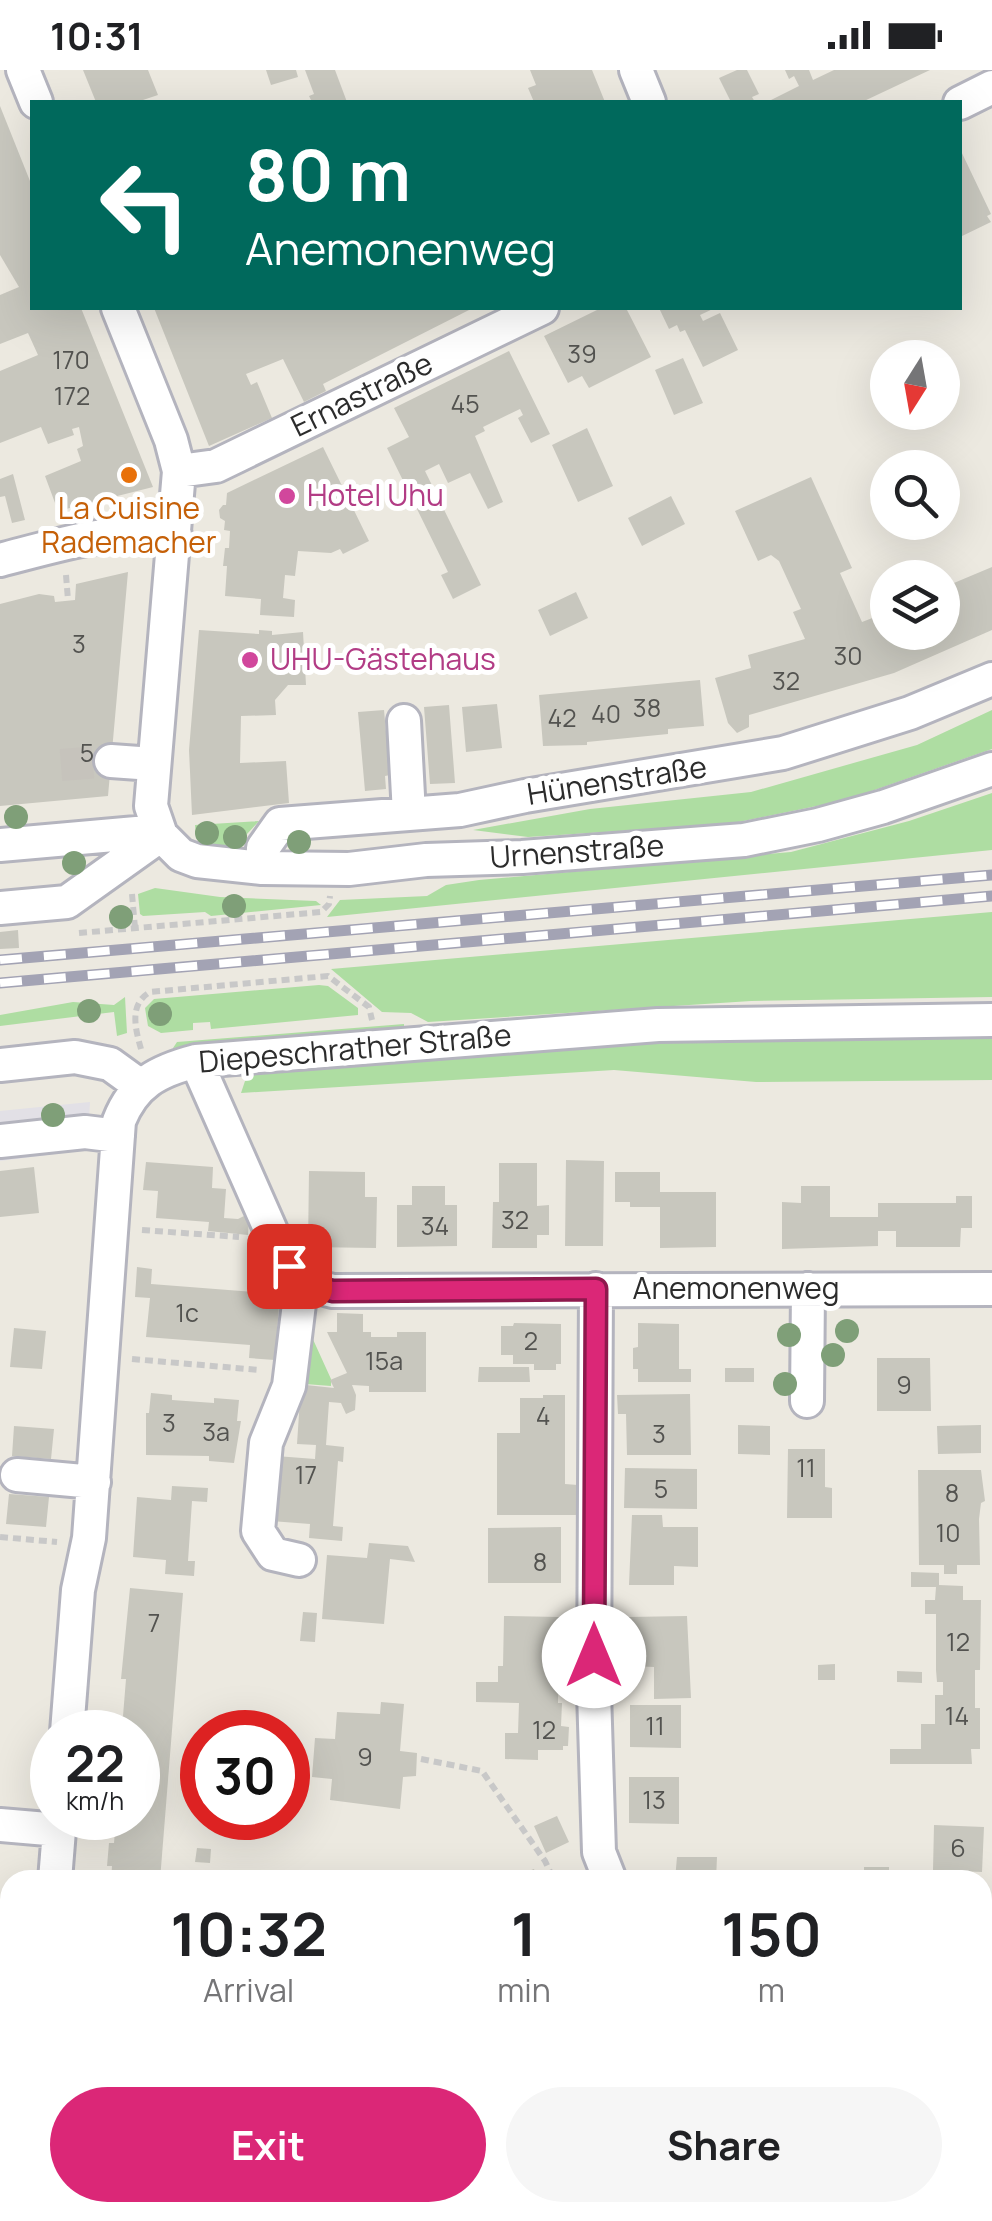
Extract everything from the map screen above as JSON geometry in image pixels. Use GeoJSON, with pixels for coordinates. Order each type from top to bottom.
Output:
{"type":"FeatureCollection","features":[{"type":"Feature","properties":{"kind":"street"},"geometry":{"type":"LineString","coordinates":[[23,70],[35,100]]}},
{"type":"Feature","properties":{"kind":"street"},"geometry":{"type":"LineString","coordinates":[[636,70],[648,100]]}},
{"type":"Feature","properties":{"kind":"street"},"geometry":{"type":"LineString","coordinates":[[962,101],[992,87]]}},
{"type":"Feature","properties":{"kind":"street"},"geometry":{"type":"LineString","coordinates":[[119,310],[180,472],[153,764],[151,806],[160,833]]}},
{"type":"Feature","properties":{"kind":"street","name":"Ernastraße"},"geometry":{"type":"LineString","coordinates":[[180,472],[216,466],[538,310]]}},
{"type":"Feature","properties":{"kind":"street"},"geometry":{"type":"LineString","coordinates":[[0,560],[87,537],[136,531],[175,535]]}},
{"type":"Feature","properties":{"kind":"street","name":"Hünenstraße"},"geometry":{"type":"LineString","coordinates":[[262,868],[263,848],[280,824],[460,810],[782,752],[910,713],[992,678]]}},
{"type":"Feature","properties":{"kind":"street"},"geometry":{"type":"LineString","coordinates":[[404,721],[409,814]]}},
{"type":"Feature","properties":{"kind":"street"},"geometry":{"type":"LineString","coordinates":[[112,761],[153,764]]}},
{"type":"Feature","properties":{"kind":"street","name":"Urnenstraße"},"geometry":{"type":"LineString","coordinates":[[160,833],[181,855],[262,868],[349,869],[426,860],[522,857],[744,840],[818,825],[992,768]]}},
{"type":"Feature","properties":{"kind":"street"},"geometry":{"type":"LineString","coordinates":[[0,844],[160,833]]}},
{"type":"Feature","properties":{"kind":"street"},"geometry":{"type":"LineString","coordinates":[[0,908],[68,902],[160,833]]}},
{"type":"Feature","properties":{"kind":"street","name":"Diepeschrather Straße"},"geometry":{"type":"LineString","coordinates":[[144,1082],[160,1071],[196,1061],[658,1025],[992,1020]]}},
{"type":"Feature","properties":{"kind":"street"},"geometry":{"type":"LineString","coordinates":[[0,1065],[75,1057],[110,1064],[144,1082],[126,1102],[119,1121],[94,1482],[88,1544],[78,1590],[69,1710]]}},
{"type":"Feature","properties":{"kind":"street"},"geometry":{"type":"LineString","coordinates":[[196,1061],[275,1240],[289,1266],[302,1279],[289,1386],[266,1443],[258,1531],[273,1554],[299,1560]]}},
{"type":"Feature","properties":{"kind":"street"},"geometry":{"type":"LineString","coordinates":[[0,1141],[85,1132],[118,1136]]}},
{"type":"Feature","properties":{"kind":"street","name":"Anemonenweg"},"geometry":{"type":"LineString","coordinates":[[302,1279],[316,1288],[333,1291],[992,1289]]}},
{"type":"Feature","properties":{"kind":"street"},"geometry":{"type":"LineString","coordinates":[[596,1289],[594,1692],[599,1852],[606,1870]]}},
{"type":"Feature","properties":{"kind":"street"},"geometry":{"type":"LineString","coordinates":[[807,1401],[808,1289]]}},
{"type":"Feature","properties":{"kind":"street"},"geometry":{"type":"LineString","coordinates":[[17,1475],[94,1482]]}},
{"type":"Feature","properties":{"kind":"street"},"geometry":{"type":"LineString","coordinates":[[0,1826],[30,1825]]}},
{"type":"Feature","properties":{"kind":"street"},"geometry":{"type":"LineString","coordinates":[[56,1870],[58,1840]]}},
{"type":"Feature","properties":{"kind":"path"},"geometry":{"type":"LineString","coordinates":[[121,900],[132,889],[135,928]]}},
{"type":"Feature","properties":{"kind":"path"},"geometry":{"type":"LineString","coordinates":[[99,921],[85,932],[193,926],[321,912],[329,904],[330,894]]}},
{"type":"Feature","properties":{"kind":"path"},"geometry":{"type":"LineString","coordinates":[[144,1082],[135,1008],[138,999],[150,992],[198,984],[328,976],[368,1007],[372,1021]]}},
{"type":"Feature","properties":{"kind":"path"},"geometry":{"type":"LineString","coordinates":[[113,1228],[275,1240]]}},
{"type":"Feature","properties":{"kind":"path"},"geometry":{"type":"LineString","coordinates":[[104,1357],[290,1373]]}},
{"type":"Feature","properties":{"kind":"path"},"geometry":{"type":"LineString","coordinates":[[0,1538],[88,1544]]}},
{"type":"Feature","properties":{"kind":"path"},"geometry":{"type":"LineString","coordinates":[[421,1759],[482,1771],[549,1870]]}},
{"type":"Feature","properties":{"kind":"shaded area"},"geometry":{"type":"Polygon","coordinates":[[[90,1102],[87,1150],[0,1161],[0,1111],[90,1102]]]}},
{"type":"Feature","properties":{"kind":"green space"},"geometry":{"type":"Polygon","coordinates":[[[992,710],[992,749],[846,800],[729,824],[528,837],[473,830],[590,809],[751,792],[917,745],[992,710]]]}},
{"type":"Feature","properties":{"kind":"green space"},"geometry":{"type":"Polygon","coordinates":[[[992,793],[992,850],[327,917],[340,900],[427,896],[446,885],[479,880],[791,852],[909,821],[992,793]]]}},
{"type":"Feature","properties":{"kind":"green space"},"geometry":{"type":"Polygon","coordinates":[[[259,821],[235,847],[204,844],[196,838],[195,825],[259,821]]]}},
{"type":"Feature","properties":{"kind":"green space"},"geometry":{"type":"Polygon","coordinates":[[[155,888],[220,897],[316,901],[321,905],[211,916],[205,912],[143,916],[138,894],[155,888]]]}},
{"type":"Feature","properties":{"kind":"green space"},"geometry":{"type":"Polygon","coordinates":[[[992,912],[992,997],[751,1001],[428,1022],[411,1013],[382,1012],[331,969],[992,912]]]}},
{"type":"Feature","properties":{"kind":"green space"},"geometry":{"type":"Polygon","coordinates":[[[328,986],[358,1008],[358,1015],[211,1029],[210,1022],[193,1023],[193,1030],[161,1033],[148,1026],[145,1008],[154,999],[328,986]]]}},
{"type":"Feature","properties":{"kind":"green space"},"geometry":{"type":"Polygon","coordinates":[[[125,997],[127,1033],[117,1036],[114,1012],[0,1026],[0,1015],[73,1002],[114,1005],[125,997]]]}},
{"type":"Feature","properties":{"kind":"green space"},"geometry":{"type":"Polygon","coordinates":[[[404,1024],[404,1029],[173,1048],[177,1042],[404,1024]]]}},
{"type":"Feature","properties":{"kind":"green space"},"geometry":{"type":"Polygon","coordinates":[[[696,1035],[992,1036],[992,1080],[756,1082],[614,1070],[241,1093],[245,1081],[262,1070],[696,1035]]]}},
{"type":"Feature","properties":{"kind":"green space"},"geometry":{"type":"Polygon","coordinates":[[[311,1335],[331,1379],[331,1386],[305,1384],[311,1335]]]}},
{"type":"Feature","properties":{"kind":"building"},"geometry":{"type":"Polygon","coordinates":[[[83,70],[148,70],[158,95],[143,100],[95,100],[83,70]]]}},
{"type":"Feature","properties":{"kind":"building"},"geometry":{"type":"Polygon","coordinates":[[[266,70],[296,70],[298,77],[271,85],[266,70]]]}},
{"type":"Feature","properties":{"kind":"building"},"geometry":{"type":"Polygon","coordinates":[[[305,70],[335,70],[346,100],[311,100],[309,96],[314,94],[305,70]]]}},
{"type":"Feature","properties":{"kind":"building"},"geometry":{"type":"Polygon","coordinates":[[[530,70],[592,70],[604,100],[533,100],[528,88],[536,85],[530,70]]]}},
{"type":"Feature","properties":{"kind":"building"},"geometry":{"type":"Polygon","coordinates":[[[747,70],[759,94],[752,97],[754,100],[730,100],[719,78],[747,70]]]}},
{"type":"Feature","properties":{"kind":"building"},"geometry":{"type":"Polygon","coordinates":[[[785,70],[809,70],[813,80],[834,70],[930,70],[866,100],[771,100],[799,86],[794,76],[789,79],[785,70]]]}},
{"type":"Feature","properties":{"kind":"building"},"geometry":{"type":"Polygon","coordinates":[[[0,106],[30,181],[30,310],[82,310],[153,487],[58,511],[45,476],[81,461],[77,449],[83,446],[79,427],[72,429],[74,435],[48,444],[41,427],[0,443],[0,371],[38,355],[28,333],[0,344],[0,295],[19,287],[0,255],[0,106]]]}},
{"type":"Feature","properties":{"kind":"building"},"geometry":{"type":"Polygon","coordinates":[[[962,153],[991,214],[987,216],[991,222],[962,236],[962,153]]]}},
{"type":"Feature","properties":{"kind":"building"},"geometry":{"type":"Polygon","coordinates":[[[155,310],[469,310],[323,384],[326,391],[304,402],[283,359],[246,374],[251,385],[257,382],[272,418],[209,446],[155,310]]]}},
{"type":"Feature","properties":{"kind":"building"},"geometry":{"type":"Polygon","coordinates":[[[597,310],[627,310],[651,357],[589,388],[582,376],[568,383],[544,336],[597,310]]]}},
{"type":"Feature","properties":{"kind":"building"},"geometry":{"type":"Polygon","coordinates":[[[660,310],[711,310],[700,315],[703,321],[720,313],[738,350],[703,367],[685,330],[680,332],[677,325],[669,329],[660,310]]]}},
{"type":"Feature","properties":{"kind":"building"},"geometry":{"type":"Polygon","coordinates":[[[509,351],[550,434],[531,443],[518,418],[523,415],[520,409],[483,427],[485,431],[475,436],[503,502],[488,509],[470,473],[448,483],[439,464],[425,471],[481,585],[453,599],[441,575],[448,572],[387,448],[409,437],[394,408],[509,351]]]}},
{"type":"Feature","properties":{"kind":"building"},"geometry":{"type":"Polygon","coordinates":[[[683,358],[703,403],[674,415],[655,370],[683,358]]]}},
{"type":"Feature","properties":{"kind":"building"},"geometry":{"type":"Polygon","coordinates":[[[587,428],[613,486],[578,502],[552,445],[587,428]]]}},
{"type":"Feature","properties":{"kind":"building"},"geometry":{"type":"Polygon","coordinates":[[[323,447],[369,541],[343,554],[340,549],[331,553],[298,551],[295,576],[285,575],[283,598],[295,600],[294,617],[260,615],[261,599],[225,596],[227,566],[223,566],[230,531],[224,530],[225,521],[219,510],[226,505],[227,493],[323,447]]]}},
{"type":"Feature","properties":{"kind":"building"},"geometry":{"type":"Polygon","coordinates":[[[13,474],[25,520],[12,523],[5,496],[0,497],[0,479],[13,474]]]}},
{"type":"Feature","properties":{"kind":"building"},"geometry":{"type":"Polygon","coordinates":[[[811,477],[852,568],[840,573],[862,622],[870,619],[870,650],[946,650],[894,673],[749,715],[749,727],[737,733],[728,723],[715,678],[751,668],[748,655],[805,639],[793,612],[801,609],[779,561],[771,555],[758,561],[735,511],[811,477]]]}},
{"type":"Feature","properties":{"kind":"building"},"geometry":{"type":"Polygon","coordinates":[[[671,496],[685,524],[642,546],[628,518],[671,496]]]}},
{"type":"Feature","properties":{"kind":"building"},"geometry":{"type":"Polygon","coordinates":[[[992,567],[992,630],[960,644],[960,580],[992,567]]]}},
{"type":"Feature","properties":{"kind":"building"},"geometry":{"type":"Polygon","coordinates":[[[128,572],[108,796],[0,806],[0,604],[39,594],[54,596],[55,602],[75,600],[76,584],[128,572]]]}},
{"type":"Feature","properties":{"kind":"building"},"geometry":{"type":"Polygon","coordinates":[[[576,592],[588,618],[550,636],[538,610],[576,592]]]}},
{"type":"Feature","properties":{"kind":"building"},"geometry":{"type":"Polygon","coordinates":[[[199,630],[259,634],[259,630],[272,631],[272,635],[303,632],[306,685],[288,685],[275,700],[276,715],[241,716],[240,763],[286,761],[289,803],[192,815],[189,750],[199,630]]]}},
{"type":"Feature","properties":{"kind":"building"},"geometry":{"type":"Polygon","coordinates":[[[700,680],[704,726],[587,745],[543,746],[539,695],[700,680]]]}},
{"type":"Feature","properties":{"kind":"building"},"geometry":{"type":"Polygon","coordinates":[[[497,704],[502,748],[466,752],[462,707],[497,704]]]}},
{"type":"Feature","properties":{"kind":"building"},"geometry":{"type":"Polygon","coordinates":[[[449,705],[455,783],[430,784],[424,707],[449,705]]]}},
{"type":"Feature","properties":{"kind":"building"},"geometry":{"type":"Polygon","coordinates":[[[384,710],[390,775],[385,776],[386,789],[365,791],[358,712],[384,710]]]}},
{"type":"Feature","properties":{"kind":"building"},"geometry":{"type":"Polygon","coordinates":[[[18,930],[19,948],[0,949],[0,932],[18,930]]]}},
{"type":"Feature","properties":{"kind":"building"},"geometry":{"type":"Polygon","coordinates":[[[566,1160],[604,1161],[603,1246],[565,1246],[566,1160]]]}},
{"type":"Feature","properties":{"kind":"building"},"geometry":{"type":"Polygon","coordinates":[[[146,1162],[213,1167],[212,1188],[226,1189],[224,1218],[246,1215],[248,1235],[208,1231],[209,1222],[156,1218],[158,1191],[143,1190],[146,1162]]]}},
{"type":"Feature","properties":{"kind":"building"},"geometry":{"type":"Polygon","coordinates":[[[499,1163],[537,1163],[537,1206],[549,1205],[549,1235],[537,1235],[537,1248],[492,1248],[493,1202],[499,1202],[499,1163]]]}},
{"type":"Feature","properties":{"kind":"building"},"geometry":{"type":"Polygon","coordinates":[[[34,1167],[39,1213],[0,1217],[0,1171],[34,1167]]]}},
{"type":"Feature","properties":{"kind":"building"},"geometry":{"type":"Polygon","coordinates":[[[309,1171],[365,1172],[365,1197],[377,1197],[376,1248],[308,1247],[309,1171]]]}},
{"type":"Feature","properties":{"kind":"building"},"geometry":{"type":"Polygon","coordinates":[[[615,1172],[660,1172],[660,1192],[716,1192],[716,1247],[660,1248],[660,1207],[630,1207],[630,1202],[615,1202],[615,1172]]]}},
{"type":"Feature","properties":{"kind":"building"},"geometry":{"type":"Polygon","coordinates":[[[412,1186],[445,1186],[445,1205],[457,1205],[457,1246],[397,1247],[397,1205],[412,1205],[412,1186]]]}},
{"type":"Feature","properties":{"kind":"building"},"geometry":{"type":"Polygon","coordinates":[[[801,1186],[830,1186],[830,1217],[878,1217],[878,1203],[956,1203],[956,1196],[972,1196],[972,1228],[961,1228],[960,1247],[896,1247],[896,1231],[878,1231],[878,1246],[782,1249],[782,1202],[801,1203],[801,1186]]]}},
{"type":"Feature","properties":{"kind":"building"},"geometry":{"type":"Polygon","coordinates":[[[137,1267],[152,1269],[151,1284],[254,1292],[253,1303],[279,1306],[275,1360],[249,1358],[250,1345],[146,1337],[150,1298],[135,1297],[137,1267]]]}},
{"type":"Feature","properties":{"kind":"building"},"geometry":{"type":"Polygon","coordinates":[[[337,1313],[363,1314],[363,1332],[371,1332],[371,1337],[426,1332],[426,1392],[369,1392],[369,1386],[352,1385],[355,1410],[346,1414],[341,1403],[329,1402],[326,1445],[344,1447],[343,1462],[338,1461],[333,1526],[343,1527],[342,1541],[309,1538],[310,1524],[271,1521],[276,1456],[315,1459],[316,1445],[297,1444],[300,1399],[303,1400],[306,1385],[334,1388],[330,1380],[347,1373],[327,1332],[337,1332],[337,1313]]]}},
{"type":"Feature","properties":{"kind":"building"},"geometry":{"type":"Polygon","coordinates":[[[638,1323],[679,1324],[679,1369],[691,1369],[691,1382],[638,1382],[638,1369],[633,1369],[633,1348],[638,1347],[638,1323]]]}},
{"type":"Feature","properties":{"kind":"building"},"geometry":{"type":"Polygon","coordinates":[[[561,1324],[561,1364],[556,1364],[556,1370],[534,1370],[534,1364],[513,1364],[513,1355],[501,1355],[501,1326],[561,1324]]]}},
{"type":"Feature","properties":{"kind":"building"},"geometry":{"type":"Polygon","coordinates":[[[14,1328],[46,1331],[42,1369],[10,1367],[14,1328]]]}},
{"type":"Feature","properties":{"kind":"building"},"geometry":{"type":"Polygon","coordinates":[[[877,1358],[930,1358],[931,1411],[877,1411],[877,1358]]]}},
{"type":"Feature","properties":{"kind":"building"},"geometry":{"type":"Polygon","coordinates":[[[479,1367],[529,1367],[530,1382],[478,1382],[479,1367]]]}},
{"type":"Feature","properties":{"kind":"building"},"geometry":{"type":"Polygon","coordinates":[[[725,1368],[754,1368],[754,1382],[725,1382],[725,1368]]]}},
{"type":"Feature","properties":{"kind":"building"},"geometry":{"type":"Polygon","coordinates":[[[151,1393],[172,1395],[172,1400],[239,1400],[237,1421],[241,1421],[234,1463],[209,1461],[209,1456],[146,1455],[146,1413],[151,1393]]]}},
{"type":"Feature","properties":{"kind":"building"},"geometry":{"type":"Polygon","coordinates":[[[690,1394],[691,1455],[627,1455],[626,1414],[618,1414],[617,1395],[690,1394]]]}},
{"type":"Feature","properties":{"kind":"building"},"geometry":{"type":"Polygon","coordinates":[[[565,1395],[565,1484],[578,1485],[578,1515],[497,1515],[497,1433],[520,1433],[520,1398],[565,1395]]]}},
{"type":"Feature","properties":{"kind":"building"},"geometry":{"type":"Polygon","coordinates":[[[738,1425],[770,1426],[770,1455],[738,1454],[738,1425]]]}},
{"type":"Feature","properties":{"kind":"building"},"geometry":{"type":"Polygon","coordinates":[[[981,1425],[981,1453],[938,1454],[937,1426],[981,1425]]]}},
{"type":"Feature","properties":{"kind":"building"},"geometry":{"type":"Polygon","coordinates":[[[14,1426],[54,1429],[51,1459],[12,1456],[14,1426]]]}},
{"type":"Feature","properties":{"kind":"building"},"geometry":{"type":"Polygon","coordinates":[[[788,1449],[825,1449],[825,1487],[832,1488],[832,1518],[787,1518],[788,1449]]]}},
{"type":"Feature","properties":{"kind":"building"},"geometry":{"type":"Polygon","coordinates":[[[625,1468],[697,1469],[697,1509],[624,1508],[625,1468]]]}},
{"type":"Feature","properties":{"kind":"building"},"geometry":{"type":"Polygon","coordinates":[[[918,1470],[981,1470],[985,1501],[981,1503],[979,1519],[980,1565],[957,1565],[957,1574],[944,1574],[944,1565],[919,1565],[918,1470]]]}},
{"type":"Feature","properties":{"kind":"building"},"geometry":{"type":"Polygon","coordinates":[[[172,1486],[208,1488],[207,1502],[192,1501],[188,1561],[195,1561],[194,1576],[165,1574],[166,1560],[133,1557],[137,1497],[171,1500],[172,1486]]]}},
{"type":"Feature","properties":{"kind":"building"},"geometry":{"type":"Polygon","coordinates":[[[9,1494],[49,1497],[46,1527],[6,1524],[9,1494]]]}},
{"type":"Feature","properties":{"kind":"building"},"geometry":{"type":"Polygon","coordinates":[[[632,1515],[662,1515],[663,1527],[698,1527],[698,1567],[674,1566],[674,1585],[629,1585],[632,1515]]]}},
{"type":"Feature","properties":{"kind":"building"},"geometry":{"type":"Polygon","coordinates":[[[561,1527],[561,1583],[488,1583],[488,1528],[561,1527]]]}},
{"type":"Feature","properties":{"kind":"building"},"geometry":{"type":"Polygon","coordinates":[[[369,1543],[408,1546],[415,1562],[390,1559],[384,1624],[322,1619],[327,1555],[367,1558],[369,1543]]]}},
{"type":"Feature","properties":{"kind":"building"},"geometry":{"type":"Polygon","coordinates":[[[911,1572],[939,1573],[939,1585],[963,1586],[963,1600],[981,1600],[980,1670],[975,1670],[980,1749],[971,1749],[972,1764],[890,1764],[890,1749],[921,1749],[921,1724],[935,1724],[935,1695],[943,1695],[943,1682],[937,1682],[936,1614],[925,1614],[925,1600],[935,1600],[936,1587],[911,1587],[911,1572]]]}},
{"type":"Feature","properties":{"kind":"building"},"geometry":{"type":"Polygon","coordinates":[[[130,1588],[183,1593],[161,1870],[112,1870],[112,1866],[107,1866],[109,1843],[114,1840],[160,1840],[160,1710],[123,1710],[126,1679],[121,1679],[130,1588]]]}},
{"type":"Feature","properties":{"kind":"building"},"geometry":{"type":"Polygon","coordinates":[[[303,1612],[317,1613],[315,1642],[300,1641],[303,1612]]]}},
{"type":"Feature","properties":{"kind":"building"},"geometry":{"type":"Polygon","coordinates":[[[504,1616],[559,1617],[558,1703],[562,1703],[561,1726],[569,1727],[568,1746],[563,1746],[563,1750],[538,1750],[538,1760],[505,1759],[505,1733],[518,1733],[519,1703],[476,1702],[476,1682],[498,1682],[498,1666],[503,1666],[504,1616]]]}},
{"type":"Feature","properties":{"kind":"building"},"geometry":{"type":"Polygon","coordinates":[[[687,1616],[691,1698],[654,1699],[654,1667],[630,1666],[629,1617],[687,1616]]]}},
{"type":"Feature","properties":{"kind":"building"},"geometry":{"type":"Polygon","coordinates":[[[835,1664],[835,1680],[818,1680],[818,1665],[835,1664]]]}},
{"type":"Feature","properties":{"kind":"building"},"geometry":{"type":"Polygon","coordinates":[[[897,1671],[922,1672],[922,1683],[897,1682],[897,1671]]]}},
{"type":"Feature","properties":{"kind":"building"},"geometry":{"type":"Polygon","coordinates":[[[381,1702],[404,1704],[400,1751],[417,1753],[416,1776],[403,1777],[400,1809],[330,1800],[332,1779],[312,1777],[315,1738],[335,1739],[337,1712],[380,1714],[381,1702]]]}},
{"type":"Feature","properties":{"kind":"building"},"geometry":{"type":"Polygon","coordinates":[[[630,1705],[681,1705],[681,1748],[630,1747],[630,1705]]]}},
{"type":"Feature","properties":{"kind":"building"},"geometry":{"type":"Polygon","coordinates":[[[629,1777],[679,1777],[679,1824],[629,1823],[629,1777]]]}},
{"type":"Feature","properties":{"kind":"building"},"geometry":{"type":"Polygon","coordinates":[[[557,1816],[569,1842],[546,1853],[534,1826],[557,1816]]]}},
{"type":"Feature","properties":{"kind":"building"},"geometry":{"type":"Polygon","coordinates":[[[934,1825],[984,1827],[982,1870],[933,1870],[934,1825]]]}},
{"type":"Feature","properties":{"kind":"building"},"geometry":{"type":"Polygon","coordinates":[[[197,1848],[211,1849],[210,1863],[195,1862],[197,1848]]]}},
{"type":"Feature","properties":{"kind":"building"},"geometry":{"type":"Polygon","coordinates":[[[677,1857],[717,1857],[716,1870],[676,1870],[677,1857]]]}},
{"type":"Feature","properties":{"kind":"building"},"geometry":{"type":"Polygon","coordinates":[[[864,1867],[889,1867],[889,1870],[864,1867]]]}},
{"type":"Feature","properties":{"kind":"tunnel"},"geometry":{"type":"LineString","coordinates":[[61,765],[111,761]]}},
{"type":"Feature","properties":{"kind":"railway"},"geometry":{"type":"LineString","coordinates":[[0,960],[992,875]]}},
{"type":"Feature","properties":{"kind":"railway"},"geometry":{"type":"LineString","coordinates":[[0,983],[992,896]]}},
{"type":"Feature","properties":{"kind":"place","name":"La Cuisine Rademacher"},"geometry":{"type":"Point","coordinates":[129,475]}},
{"type":"Feature","properties":{"kind":"place","name":"Hotel Uhu"},"geometry":{"type":"Point","coordinates":[287,496]}},
{"type":"Feature","properties":{"kind":"place","name":"UHU-Gästehaus"},"geometry":{"type":"Point","coordinates":[250,660]}},
{"type":"Feature","properties":{"kind":"route"},"geometry":{"type":"LineString","coordinates":[[289,1266],[316,1288],[333,1291],[596,1289],[594,1656]]}}]}
